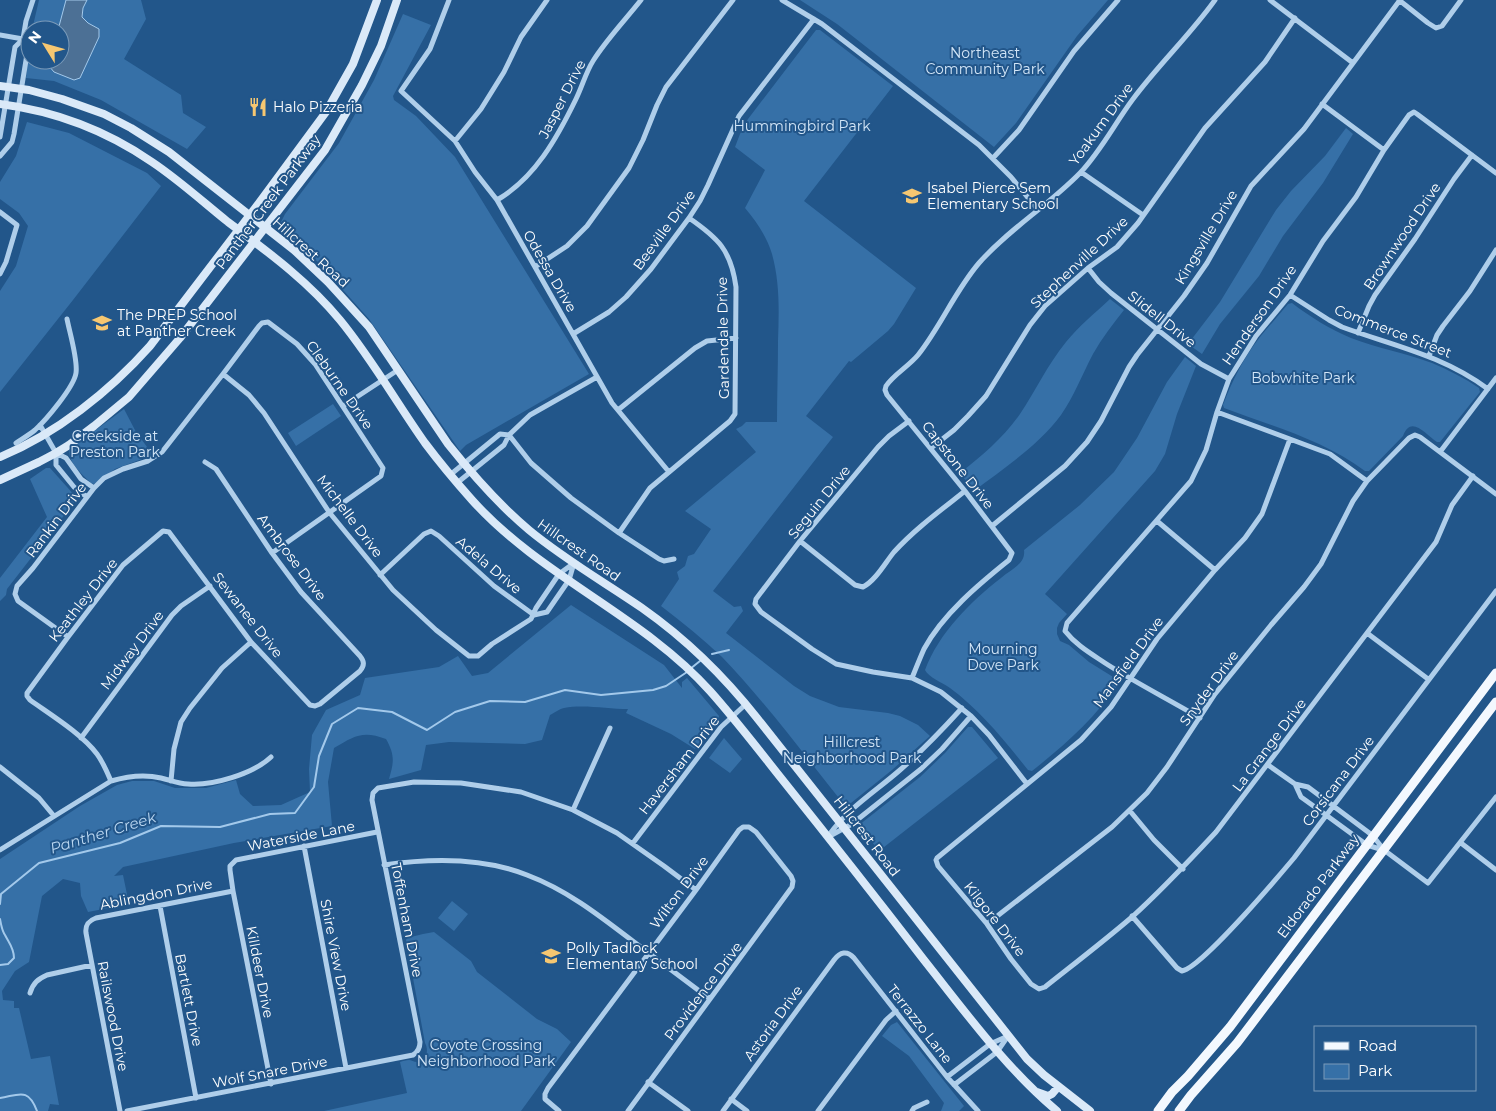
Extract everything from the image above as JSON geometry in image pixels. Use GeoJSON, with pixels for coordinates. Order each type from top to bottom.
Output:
{"type":"FeatureCollection","features":[{"type":"Feature","properties":{"kind":"main road","name":"Panther Creek Parkway"},"geometry":{"type":"LineString","coordinates":[[0,457],[46,434],[112,386],[150,346],[250,216],[326,112],[352,64],[377,0]]}},
{"type":"Feature","properties":{"kind":"main road","name":"Panther Creek Parkway"},"geometry":{"type":"LineString","coordinates":[[0,480],[39,462],[69,445],[129,397],[164,356],[325,150],[362,85],[381,46],[397,0]]}},
{"type":"Feature","properties":{"kind":"main road","name":"Hillcrest Road"},"geometry":{"type":"LineString","coordinates":[[0,86],[9,86],[47,94],[76,103],[104,114],[131,128],[169,152],[294,250],[328,282],[369,327],[448,444],[506,508],[529,530],[682,638],[715,669],[746,704],[1027,1059],[1058,1087],[1090,1111]]}},
{"type":"Feature","properties":{"kind":"main road","name":"Hillcrest Road"},"geometry":{"type":"LineString","coordinates":[[3,104],[70,121],[124,145],[162,169],[285,265],[338,317],[366,352],[424,441],[474,503],[530,554],[646,635],[702,683],[732,716],[990,1044],[1033,1090],[1057,1111]]}},
{"type":"Feature","properties":{"kind":"main road"},"geometry":{"type":"LineString","coordinates":[[150,346],[164,356]]}},
{"type":"Feature","properties":{"kind":"main road","name":"Eldorado Parkway"},"geometry":{"type":"LineString","coordinates":[[1158,1111],[1172,1092],[1225,1033],[1496,673]]}},
{"type":"Feature","properties":{"kind":"main road"},"geometry":{"type":"LineString","coordinates":[[1179,1111],[1237,1043],[1496,702]]}},
{"type":"Feature","properties":{"kind":"main road"},"geometry":{"type":"LineString","coordinates":[[1225,1033],[1237,1043]]}},
{"type":"Feature","properties":{"kind":"main road"},"geometry":{"type":"LineString","coordinates":[[1033,1090],[1048,1096],[1058,1087]]}},
{"type":"Feature","properties":{"kind":"street"},"geometry":{"type":"LineString","coordinates":[[27,20],[34,0]]}},
{"type":"Feature","properties":{"kind":"street","name":"Odessa Drive"},"geometry":{"type":"LineString","coordinates":[[449,0],[430,49],[401,91],[455,140],[475,172],[497,200],[612,403],[669,472]]}},
{"type":"Feature","properties":{"kind":"street"},"geometry":{"type":"LineString","coordinates":[[455,140],[481,108],[504,72],[521,37],[547,0]]}},
{"type":"Feature","properties":{"kind":"street","name":"Jasper Drive"},"geometry":{"type":"LineString","coordinates":[[497,200],[512,192],[552,145],[593,61],[641,0]]}},
{"type":"Feature","properties":{"kind":"street"},"geometry":{"type":"LineString","coordinates":[[536,267],[567,246],[587,226],[629,168],[666,87],[733,0]]}},
{"type":"Feature","properties":{"kind":"street"},"geometry":{"type":"LineString","coordinates":[[782,0],[814,19],[979,145],[1011,177],[1038,210]]}},
{"type":"Feature","properties":{"kind":"street"},"geometry":{"type":"LineString","coordinates":[[993,158],[1019,130],[1074,52],[1118,0]]}},
{"type":"Feature","properties":{"kind":"street","name":"Yoakum Drive"},"geometry":{"type":"LineString","coordinates":[[885,390],[888,383],[919,354],[978,264],[1001,240],[1081,172],[1092,159],[1132,99],[1202,18],[1215,0]]}},
{"type":"Feature","properties":{"kind":"street"},"geometry":{"type":"LineString","coordinates":[[1270,0],[1352,63]]}},
{"type":"Feature","properties":{"kind":"street"},"geometry":{"type":"LineString","coordinates":[[1399,0],[1432,27],[1440,27],[1461,0]]}},
{"type":"Feature","properties":{"kind":"street","name":"Kingsville Drive"},"geometry":{"type":"LineString","coordinates":[[992,526],[1065,466],[1087,442],[1101,422],[1129,367],[1184,296],[1206,263],[1251,186],[1304,129],[1399,0]]}},
{"type":"Feature","properties":{"kind":"street","name":"Stephenville Drive"},"geometry":{"type":"LineString","coordinates":[[931,448],[954,430],[986,396],[1030,325],[1045,306],[1088,268],[1117,247],[1143,215],[1205,128],[1264,62],[1295,18]]}},
{"type":"Feature","properties":{"kind":"street","name":"Beeville Drive"},"geometry":{"type":"LineString","coordinates":[[573,334],[599,318],[626,297],[650,269],[689,218],[708,186],[739,116],[814,19]]}},
{"type":"Feature","properties":{"kind":"street"},"geometry":{"type":"LineString","coordinates":[[0,35],[20,38]]}},
{"type":"Feature","properties":{"kind":"street"},"geometry":{"type":"LineString","coordinates":[[0,137],[3,104],[9,86],[15,46],[20,42]]}},
{"type":"Feature","properties":{"kind":"street"},"geometry":{"type":"LineString","coordinates":[[1,152],[12,142],[25,70]]}},
{"type":"Feature","properties":{"kind":"street"},"geometry":{"type":"LineString","coordinates":[[1322,104],[1384,150]]}},
{"type":"Feature","properties":{"kind":"street","name":"Henderson Drive"},"geometry":{"type":"LineString","coordinates":[[1130,679],[1082,648],[1065,631],[1065,626],[1191,481],[1206,450],[1229,379],[1256,336],[1290,294],[1323,241],[1356,197],[1384,150],[1407,117],[1414,112],[1472,155]]}},
{"type":"Feature","properties":{"kind":"street"},"geometry":{"type":"LineString","coordinates":[[1472,155],[1496,173]]}},
{"type":"Feature","properties":{"kind":"street","name":"Brownwood Drive"},"geometry":{"type":"LineString","coordinates":[[1358,333],[1375,295],[1472,155]]}},
{"type":"Feature","properties":{"kind":"street"},"geometry":{"type":"LineString","coordinates":[[1081,172],[1143,215]]}},
{"type":"Feature","properties":{"kind":"street"},"geometry":{"type":"LineString","coordinates":[[0,212],[18,226],[0,274]]}},
{"type":"Feature","properties":{"kind":"street","name":"Gardendale Drive"},"geometry":{"type":"LineString","coordinates":[[669,472],[734,416],[736,286],[734,274],[724,249],[714,237],[689,218]]}},
{"type":"Feature","properties":{"kind":"street"},"geometry":{"type":"LineString","coordinates":[[1429,356],[1443,326],[1470,291],[1496,250]]}},
{"type":"Feature","properties":{"kind":"street","name":"Slidell Drive"},"geometry":{"type":"LineString","coordinates":[[1088,268],[1111,293],[1201,364],[1229,379]]}},
{"type":"Feature","properties":{"kind":"street","name":"Commerce Street"},"geometry":{"type":"LineString","coordinates":[[1290,294],[1329,320],[1358,333],[1429,356],[1465,373],[1488,388]]}},
{"type":"Feature","properties":{"kind":"street"},"geometry":{"type":"LineString","coordinates":[[16,443],[34,432],[68,390],[76,374],[67,319]]}},
{"type":"Feature","properties":{"kind":"street","name":"Rankin Drive"},"geometry":{"type":"LineString","coordinates":[[68,637],[18,601],[15,594],[18,585],[94,488],[104,478],[122,468],[148,461],[162,452],[224,374],[258,326],[268,322]]}},
{"type":"Feature","properties":{"kind":"street","name":"Cleburne Drive"},"geometry":{"type":"LineString","coordinates":[[268,322],[297,344],[315,364],[381,464],[383,471],[381,476],[329,512]]}},
{"type":"Feature","properties":{"kind":"street"},"geometry":{"type":"LineString","coordinates":[[618,410],[695,348],[707,341],[736,338]]}},
{"type":"Feature","properties":{"kind":"street"},"geometry":{"type":"LineString","coordinates":[[343,406],[398,370]]}},
{"type":"Feature","properties":{"kind":"street","name":"Michelle Drive"},"geometry":{"type":"LineString","coordinates":[[224,374],[250,395],[264,413],[329,512],[393,590],[436,630],[465,653],[473,657],[478,656],[534,615]]}},
{"type":"Feature","properties":{"kind":"street"},"geometry":{"type":"LineString","coordinates":[[457,483],[504,445],[509,435],[530,415],[597,377]]}},
{"type":"Feature","properties":{"kind":"street"},"geometry":{"type":"LineString","coordinates":[[1496,378],[1440,452],[1496,494]]}},
{"type":"Feature","properties":{"kind":"street","name":"Capstone Drive"},"geometry":{"type":"LineString","coordinates":[[885,390],[887,395],[966,491],[1011,550],[1012,555],[1010,560],[968,595],[936,631],[924,650],[912,678]]}},
{"type":"Feature","properties":{"kind":"street"},"geometry":{"type":"LineString","coordinates":[[1217,412],[1330,454],[1367,481]]}},
{"type":"Feature","properties":{"kind":"street","name":"Seguin Drive"},"geometry":{"type":"LineString","coordinates":[[909,421],[878,447],[800,541],[756,599],[755,604],[761,612],[836,664],[912,678]]}},
{"type":"Feature","properties":{"kind":"street"},"geometry":{"type":"LineString","coordinates":[[40,425],[56,453],[56,466],[74,487],[87,497]]}},
{"type":"Feature","properties":{"kind":"street"},"geometry":{"type":"LineString","coordinates":[[450,475],[500,434],[509,435],[531,463],[571,498],[659,559],[664,561],[674,559]]}},
{"type":"Feature","properties":{"kind":"street","name":"Snyder Drive"},"geometry":{"type":"LineString","coordinates":[[986,924],[1112,827],[1147,793],[1167,767],[1215,694],[1321,564],[1353,501],[1367,481],[1409,438],[1415,435],[1440,452]]}},
{"type":"Feature","properties":{"kind":"street","name":"Mansfield Drive"},"geometry":{"type":"LineString","coordinates":[[936,860],[941,853],[1081,740],[1111,707],[1157,639],[1215,570],[1245,538],[1262,514],[1290,439]]}},
{"type":"Feature","properties":{"kind":"street"},"geometry":{"type":"LineString","coordinates":[[56,453],[66,458],[81,478],[94,488]]}},
{"type":"Feature","properties":{"kind":"street","name":"Ambrose Drive"},"geometry":{"type":"LineString","coordinates":[[205,462],[216,469],[272,553],[301,592],[364,661],[360,671],[315,706]]}},
{"type":"Feature","properties":{"kind":"street"},"geometry":{"type":"LineString","coordinates":[[619,533],[648,491],[669,472]]}},
{"type":"Feature","properties":{"kind":"street","name":"La Grange Drive"},"geometry":{"type":"LineString","coordinates":[[1039,989],[1091,951],[1132,916],[1183,869],[1216,832],[1436,542],[1452,505],[1473,476]]}},
{"type":"Feature","properties":{"kind":"street"},"geometry":{"type":"LineString","coordinates":[[800,541],[857,586],[862,587],[868,583],[894,552],[910,537],[966,491]]}},
{"type":"Feature","properties":{"kind":"street"},"geometry":{"type":"LineString","coordinates":[[272,553],[329,512]]}},
{"type":"Feature","properties":{"kind":"street"},"geometry":{"type":"LineString","coordinates":[[1157,521],[1215,570]]}},
{"type":"Feature","properties":{"kind":"street","name":"Adela Drive"},"geometry":{"type":"LineString","coordinates":[[380,574],[424,534],[431,531],[494,586],[534,615]]}},
{"type":"Feature","properties":{"kind":"street","name":"Keathley Drive"},"geometry":{"type":"LineString","coordinates":[[81,738],[30,700],[27,696],[30,688],[124,564],[163,532],[169,532]]}},
{"type":"Feature","properties":{"kind":"street","name":"Sewanee Drive"},"geometry":{"type":"LineString","coordinates":[[169,532],[251,642],[304,700],[310,705],[315,706]]}},
{"type":"Feature","properties":{"kind":"street"},"geometry":{"type":"LineString","coordinates":[[574,563],[569,580],[547,612],[534,615],[536,608],[559,574],[574,563]]}},
{"type":"Feature","properties":{"kind":"street","name":"Midway Drive"},"geometry":{"type":"LineString","coordinates":[[81,738],[172,615],[181,606],[210,586]]}},
{"type":"Feature","properties":{"kind":"street","name":"Corsicana Drive"},"geometry":{"type":"LineString","coordinates":[[1132,916],[1175,966],[1182,971],[1191,968],[1269,888],[1496,591]]}},
{"type":"Feature","properties":{"kind":"street"},"geometry":{"type":"LineString","coordinates":[[1368,633],[1428,679]]}},
{"type":"Feature","properties":{"kind":"street"},"geometry":{"type":"LineString","coordinates":[[171,781],[174,749],[181,722],[222,668],[251,642]]}},
{"type":"Feature","properties":{"kind":"street"},"geometry":{"type":"LineString","coordinates":[[912,678],[936,689],[971,716],[989,735],[1027,784]]}},
{"type":"Feature","properties":{"kind":"street"},"geometry":{"type":"LineString","coordinates":[[1130,679],[1200,718]]}},
{"type":"Feature","properties":{"kind":"street","name":"Haversham Drive"},"geometry":{"type":"LineString","coordinates":[[633,844],[721,727],[746,704]]}},
{"type":"Feature","properties":{"kind":"street"},"geometry":{"type":"LineString","coordinates":[[828,837],[839,821],[899,771],[962,708]]}},
{"type":"Feature","properties":{"kind":"street"},"geometry":{"type":"LineString","coordinates":[[828,837],[845,828],[921,769],[942,749],[971,716]]}},
{"type":"Feature","properties":{"kind":"street"},"geometry":{"type":"LineString","coordinates":[[610,728],[573,810],[617,833],[696,890]]}},
{"type":"Feature","properties":{"kind":"street"},"geometry":{"type":"LineString","coordinates":[[81,738],[96,753],[111,781]]}},
{"type":"Feature","properties":{"kind":"street"},"geometry":{"type":"LineString","coordinates":[[0,850],[111,781],[127,777],[144,776],[193,785],[213,782],[253,769],[271,757]]}},
{"type":"Feature","properties":{"kind":"street"},"geometry":{"type":"LineString","coordinates":[[1268,765],[1295,784],[1308,787],[1373,836],[1384,850],[1428,883],[1496,798]]}},
{"type":"Feature","properties":{"kind":"street"},"geometry":{"type":"LineString","coordinates":[[0,768],[39,798],[54,816]]}},
{"type":"Feature","properties":{"kind":"street","name":"Toffenham Drive"},"geometry":{"type":"LineString","coordinates":[[417,1052],[420,1042],[377,832],[372,800],[374,791],[380,787],[414,782],[461,783],[521,792],[573,810]]}},
{"type":"Feature","properties":{"kind":"street"},"geometry":{"type":"LineString","coordinates":[[1295,784],[1301,796],[1366,845],[1384,850]]}},
{"type":"Feature","properties":{"kind":"street"},"geometry":{"type":"LineString","coordinates":[[1130,810],[1154,840],[1183,869]]}},
{"type":"Feature","properties":{"kind":"street","name":"Wilton Drive"},"geometry":{"type":"LineString","coordinates":[[560,1111],[548,1102],[545,1097],[548,1088],[740,828],[747,826],[756,832],[791,876],[793,883]]}},
{"type":"Feature","properties":{"kind":"street","name":"Waterside Lane"},"geometry":{"type":"LineString","coordinates":[[231,864],[236,860],[377,832]]}},
{"type":"Feature","properties":{"kind":"street"},"geometry":{"type":"LineString","coordinates":[[1461,844],[1496,870]]}},
{"type":"Feature","properties":{"kind":"street","name":"Shire View Drive"},"geometry":{"type":"LineString","coordinates":[[304,846],[346,1068]]}},
{"type":"Feature","properties":{"kind":"street"},"geometry":{"type":"LineString","coordinates":[[384,865],[425,860],[467,861],[510,869],[527,875],[558,889],[586,906],[710,999]]}},
{"type":"Feature","properties":{"kind":"street","name":"Kilgore Drive"},"geometry":{"type":"LineString","coordinates":[[936,860],[938,866],[986,924],[1011,959],[1031,984],[1039,989]]}},
{"type":"Feature","properties":{"kind":"street","name":"Killdeer Drive"},"geometry":{"type":"LineString","coordinates":[[231,864],[229,869],[271,1084]]}},
{"type":"Feature","properties":{"kind":"street","name":"Providence Drive"},"geometry":{"type":"LineString","coordinates":[[628,1111],[782,902],[793,883]]}},
{"type":"Feature","properties":{"kind":"street","name":"Ablingdon Drive"},"geometry":{"type":"LineString","coordinates":[[86,924],[96,918],[233,891]]}},
{"type":"Feature","properties":{"kind":"street","name":"Bartlett Drive"},"geometry":{"type":"LineString","coordinates":[[160,906],[196,1098]]}},
{"type":"Feature","properties":{"kind":"street","name":"Railswood Drive"},"geometry":{"type":"LineString","coordinates":[[86,924],[86,933],[120,1111]]}},
{"type":"Feature","properties":{"kind":"street","name":"Terrazzo Lane"},"geometry":{"type":"LineString","coordinates":[[845,952],[854,958],[947,1077],[978,1111]]}},
{"type":"Feature","properties":{"kind":"street","name":"Astoria Drive"},"geometry":{"type":"LineString","coordinates":[[722,1111],[834,960],[845,952]]}},
{"type":"Feature","properties":{"kind":"street"},"geometry":{"type":"LineString","coordinates":[[30,993],[37,980],[47,975],[92,965]]}},
{"type":"Feature","properties":{"kind":"street"},"geometry":{"type":"LineString","coordinates":[[818,1111],[886,1020],[896,1010]]}},
{"type":"Feature","properties":{"kind":"street"},"geometry":{"type":"LineString","coordinates":[[947,1077],[990,1044],[1008,1036]]}},
{"type":"Feature","properties":{"kind":"street"},"geometry":{"type":"LineString","coordinates":[[954,1085],[997,1052],[1008,1036]]}},
{"type":"Feature","properties":{"kind":"street","name":"Wolf Snare Drive"},"geometry":{"type":"LineString","coordinates":[[127,1111],[271,1084],[413,1055],[417,1052]]}},
{"type":"Feature","properties":{"kind":"street"},"geometry":{"type":"LineString","coordinates":[[648,1082],[688,1111]]}},
{"type":"Feature","properties":{"kind":"street"},"geometry":{"type":"LineString","coordinates":[[731,1099],[747,1111]]}},
{"type":"Feature","properties":{"kind":"street"},"geometry":{"type":"LineString","coordinates":[[912,1111],[914,1108],[927,1102]]}},
{"type":"Feature","properties":{"kind":"green space"},"geometry":{"type":"Polygon","coordinates":[[[39,0],[141,0],[146,19],[124,59],[181,95],[183,113],[206,127],[187,149],[101,100],[54,81],[26,78],[27,70],[70,70],[70,20],[34,20],[39,0]]]}},
{"type":"Feature","properties":{"kind":"green space","name":"Northeast Community Park"},"geometry":{"type":"Polygon","coordinates":[[[800,0],[1108,0],[1077,36],[1016,123],[994,147],[837,24],[800,0]]]}},
{"type":"Feature","properties":{"kind":"green space"},"geometry":{"type":"Polygon","coordinates":[[[403,14],[431,25],[393,96],[394,100],[416,116],[455,157],[589,374],[466,445],[460,451],[369,319],[318,262],[278,228],[285,214],[339,143],[374,80],[403,14]]]}},
{"type":"Feature","properties":{"kind":"green space","name":"Hummingbird Park"},"geometry":{"type":"Polygon","coordinates":[[[816,30],[820,30],[893,86],[804,201],[916,288],[888,331],[851,362],[849,361],[806,416],[833,437],[713,591],[734,607],[741,606],[743,611],[726,633],[794,686],[810,696],[839,707],[900,716],[918,725],[930,736],[846,807],[739,675],[685,624],[661,606],[679,579],[677,572],[685,566],[688,556],[694,554],[711,529],[685,511],[756,452],[736,429],[746,422],[777,422],[778,287],[772,254],[767,241],[745,208],[765,170],[735,147],[748,119],[816,30]]]}},
{"type":"Feature","properties":{"kind":"green space"},"geometry":{"type":"Polygon","coordinates":[[[27,122],[69,133],[147,173],[161,186],[0,392],[0,291],[16,266],[28,226],[19,213],[0,199],[0,182],[16,156],[27,122]]]}},
{"type":"Feature","properties":{"kind":"green space"},"geometry":{"type":"Polygon","coordinates":[[[1346,128],[1353,134],[1323,183],[1283,236],[1259,276],[1220,324],[1202,354],[1188,344],[1220,302],[1276,210],[1291,191],[1325,156],[1346,128]]]}},
{"type":"Feature","properties":{"kind":"green space"},"geometry":{"type":"Polygon","coordinates":[[[1110,299],[1124,310],[1096,348],[1066,408],[1052,426],[1031,447],[974,491],[960,473],[1007,431],[1066,342],[1110,299]]]}},
{"type":"Feature","properties":{"kind":"green space","name":"Bobwhite Park"},"geometry":{"type":"Polygon","coordinates":[[[1292,303],[1320,322],[1343,334],[1361,342],[1432,363],[1468,381],[1479,388],[1480,392],[1440,442],[1437,442],[1419,428],[1410,427],[1369,471],[1365,471],[1315,442],[1224,408],[1223,405],[1230,387],[1249,353],[1288,304],[1292,303]]]}},
{"type":"Feature","properties":{"kind":"green space","name":"Mourning Dove Park"},"geometry":{"type":"Polygon","coordinates":[[[1185,357],[1196,366],[1177,414],[1165,454],[1155,471],[1045,594],[1067,614],[1057,628],[1060,641],[1069,645],[1089,662],[1118,680],[1119,683],[1100,708],[1079,730],[1032,771],[1028,770],[972,706],[950,688],[929,675],[925,670],[938,643],[967,608],[989,587],[1020,563],[1023,559],[1024,550],[1080,505],[1114,472],[1137,438],[1167,382],[1185,357]]]}},
{"type":"Feature","properties":{"kind":"green space"},"geometry":{"type":"Polygon","coordinates":[[[333,404],[341,416],[296,446],[288,433],[333,404]]]}},
{"type":"Feature","properties":{"kind":"green space","name":"Creekside at Preston Park"},"geometry":{"type":"Polygon","coordinates":[[[124,409],[136,432],[153,455],[115,469],[94,484],[91,483],[73,464],[69,450],[124,409]]]}},
{"type":"Feature","properties":{"kind":"green space"},"geometry":{"type":"Polygon","coordinates":[[[46,468],[50,468],[76,497],[76,500],[7,589],[6,595],[0,601],[0,578],[47,517],[30,479],[46,468]]]}},
{"type":"Feature","properties":{"kind":"green space"},"geometry":{"type":"Polygon","coordinates":[[[571,605],[664,665],[682,688],[682,682],[687,678],[719,716],[718,720],[695,749],[671,734],[626,713],[628,709],[571,707],[550,715],[542,740],[525,744],[449,742],[426,745],[421,770],[389,779],[393,759],[386,739],[371,735],[359,736],[347,740],[334,748],[328,782],[332,826],[234,843],[123,867],[114,876],[123,875],[129,904],[88,912],[81,896],[80,883],[63,879],[42,896],[29,962],[15,971],[2,991],[3,1000],[14,1001],[14,1008],[19,1008],[31,1059],[50,1056],[59,1105],[50,1104],[48,1111],[0,1111],[0,859],[80,806],[117,785],[132,781],[154,781],[175,788],[206,788],[236,780],[240,794],[253,806],[281,805],[310,792],[309,769],[312,735],[326,710],[360,695],[365,678],[439,667],[458,656],[472,676],[488,673],[571,605]]]}},
{"type":"Feature","properties":{"kind":"green space","name":"Hillcrest Neighborhood Park"},"geometry":{"type":"Polygon","coordinates":[[[968,727],[972,727],[998,758],[879,851],[859,825],[920,777],[968,727]]]}},
{"type":"Feature","properties":{"kind":"green space"},"geometry":{"type":"Polygon","coordinates":[[[724,738],[742,759],[730,773],[709,758],[724,738]]]}},
{"type":"Feature","properties":{"kind":"green space"},"geometry":{"type":"Polygon","coordinates":[[[452,901],[468,914],[454,931],[438,918],[452,901]]]}},
{"type":"Feature","properties":{"kind":"green space","name":"Coyote Crossing Neighborhood Park"},"geometry":{"type":"Polygon","coordinates":[[[434,932],[471,961],[477,972],[537,1019],[557,1029],[571,1042],[521,1111],[324,1111],[407,1093],[400,1062],[423,1060],[427,1049],[406,940],[407,938],[434,932]]]}},
{"type":"Feature","properties":{"kind":"green space"},"geometry":{"type":"Polygon","coordinates":[[[897,1022],[964,1106],[959,1111],[941,1111],[944,1103],[909,1056],[882,1036],[891,1025],[897,1022]]]}},
{"type":"Feature","properties":{"kind":"shaded area"},"geometry":{"type":"Polygon","coordinates":[[[66,0],[87,0],[83,8],[82,17],[99,29],[99,37],[80,78],[74,80],[52,70],[70,70],[70,20],[61,20],[66,0]]]}},
{"type":"Feature","properties":{"kind":"waterway","name":"Panther Creek"},"geometry":{"type":"LineString","coordinates":[[712,654],[729,650]]}},
{"type":"Feature","properties":{"kind":"waterway","name":"Panther Creek"},"geometry":{"type":"LineString","coordinates":[[690,669],[700,661]]}},
{"type":"Feature","properties":{"kind":"waterway","name":"Panther Creek"},"geometry":{"type":"LineString","coordinates":[[0,904],[1,894],[39,863],[120,843],[161,826],[220,827],[270,814],[295,813],[314,787],[319,756],[332,724],[358,708],[392,712],[427,730],[455,712],[490,701],[525,702],[565,690],[601,695],[653,690],[666,686],[687,672]]}},
{"type":"Feature","properties":{"kind":"waterway","name":"Panther Creek"},"geometry":{"type":"LineString","coordinates":[[0,919],[3,932],[14,954],[14,958],[8,964],[0,965]]}},
{"type":"Feature","properties":{"kind":"waterway","name":"Panther Creek"},"geometry":{"type":"LineString","coordinates":[[0,1098],[22,1094],[30,1098],[37,1111]]}},
{"type":"Feature","properties":{"kind":"place","name":"Halo Pizzeria"},"geometry":{"type":"Point","coordinates":[258,107]}},
{"type":"Feature","properties":{"kind":"place","name":"Isabel Pierce Sem Elementary School"},"geometry":{"type":"Point","coordinates":[912,196]}},
{"type":"Feature","properties":{"kind":"place","name":"The PREP School at Panther Creek"},"geometry":{"type":"Point","coordinates":[102,323]}},
{"type":"Feature","properties":{"kind":"place","name":"Polly Tadlock Elementary School"},"geometry":{"type":"Point","coordinates":[551,956]}}]}
